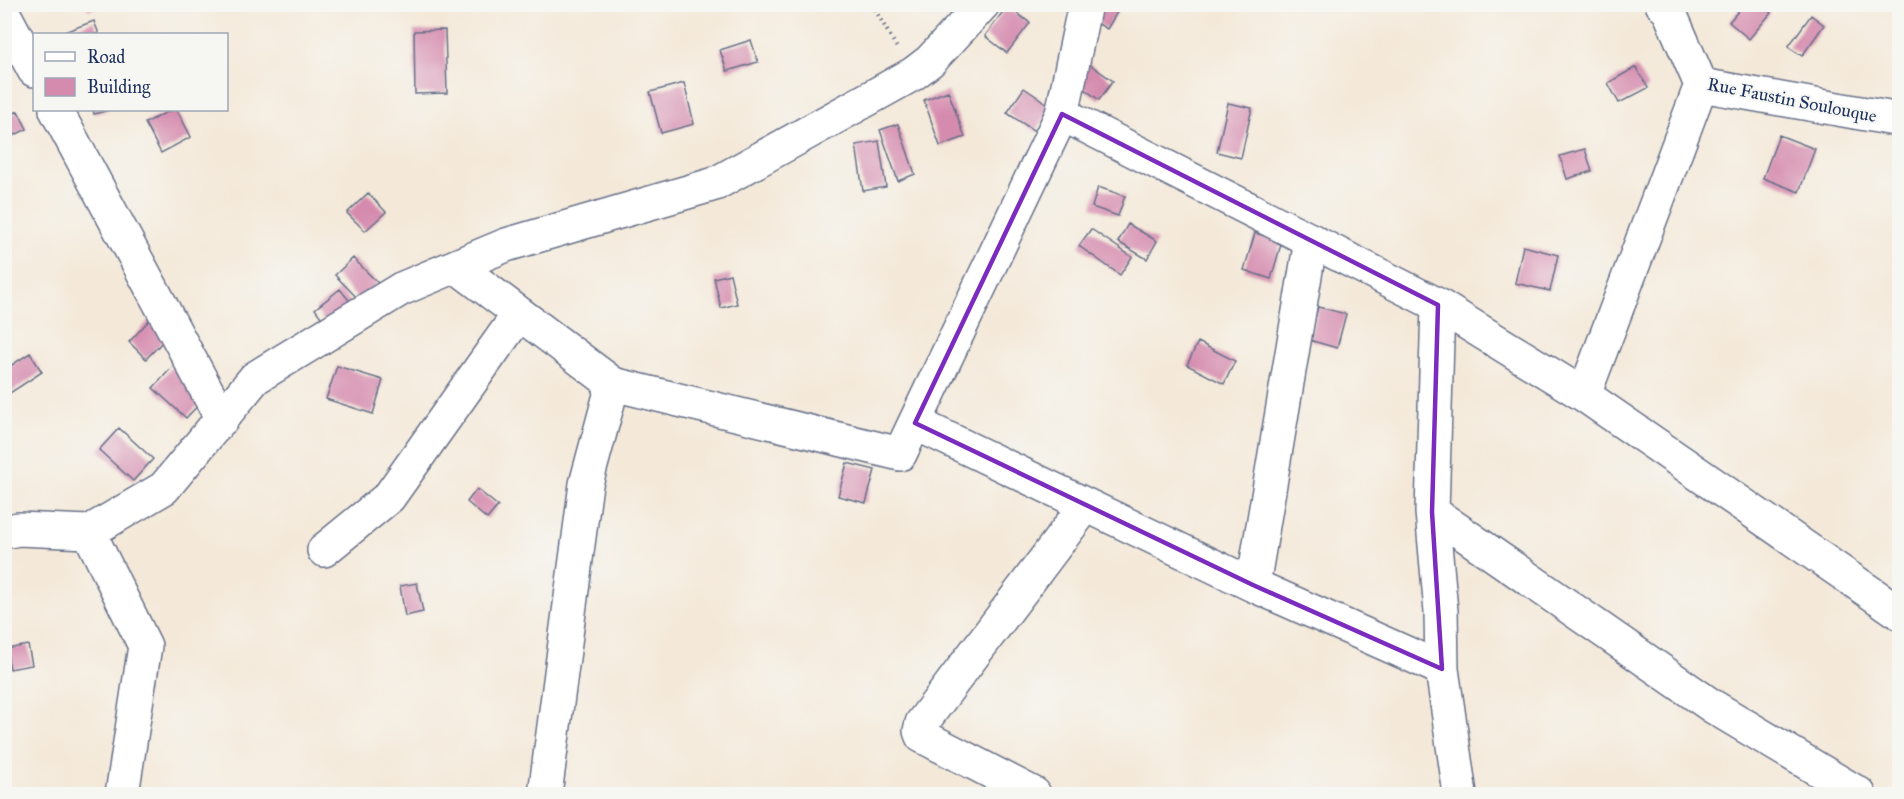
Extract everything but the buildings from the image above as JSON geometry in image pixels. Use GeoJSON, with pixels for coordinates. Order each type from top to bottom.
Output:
{"type":"FeatureCollection","features":[{"type":"Feature","properties":{"kind":"street"},"geometry":{"type":"LineString","coordinates":[[9,524],[89,532],[164,488],[255,378],[401,288],[506,245],[715,184],[913,74],[930,61],[983,4]]}},
{"type":"Feature","properties":{"kind":"street"},"geometry":{"type":"LineString","coordinates":[[456,266],[613,384],[900,454],[1062,114],[1084,4]]}},
{"type":"Feature","properties":{"kind":"street","name":"Rue Faustin Soulouque"},"geometry":{"type":"LineString","coordinates":[[1667,7],[1701,85],[1899,120]]}},
{"type":"Feature","properties":{"kind":"street"},"geometry":{"type":"LineString","coordinates":[[8,27],[33,68]]}},
{"type":"Feature","properties":{"kind":"street"},"geometry":{"type":"LineString","coordinates":[[1584,395],[1701,85]]}},
{"type":"Feature","properties":{"kind":"street"},"geometry":{"type":"LineString","coordinates":[[57,111],[222,418]]}},
{"type":"Feature","properties":{"kind":"street"},"geometry":{"type":"LineString","coordinates":[[1062,114],[1438,305],[1584,395],[1899,613]]}},
{"type":"Feature","properties":{"kind":"street"},"geometry":{"type":"LineString","coordinates":[[1252,585],[1311,240]]}},
{"type":"Feature","properties":{"kind":"street"},"geometry":{"type":"LineString","coordinates":[[1438,305],[1432,512],[1442,669],[1460,795]]}},
{"type":"Feature","properties":{"kind":"street"},"geometry":{"type":"LineString","coordinates":[[324,550],[389,497],[519,314]]}},
{"type":"Feature","properties":{"kind":"street"},"geometry":{"type":"LineString","coordinates":[[544,795],[586,484],[613,384]]}},
{"type":"Feature","properties":{"kind":"street"},"geometry":{"type":"LineString","coordinates":[[915,423],[1252,585],[1442,669]]}},
{"type":"Feature","properties":{"kind":"street"},"geometry":{"type":"LineString","coordinates":[[1034,795],[922,736],[920,730],[922,723],[1086,505]]}},
{"type":"Feature","properties":{"kind":"street"},"geometry":{"type":"LineString","coordinates":[[1432,512],[1712,706],[1859,795]]}},
{"type":"Feature","properties":{"kind":"street"},"geometry":{"type":"LineString","coordinates":[[89,532],[145,646],[122,795]]}},
{"type":"Feature","properties":{"kind":"path"},"geometry":{"type":"LineString","coordinates":[[872,4],[913,74]]}},
{"type":"Feature","properties":{"kind":"highlighted area"},"geometry":{"type":"Polygon","coordinates":[[[1062,114],[1438,305],[1432,512],[1442,669],[1253,585],[915,423],[1062,114]]]}}]}
